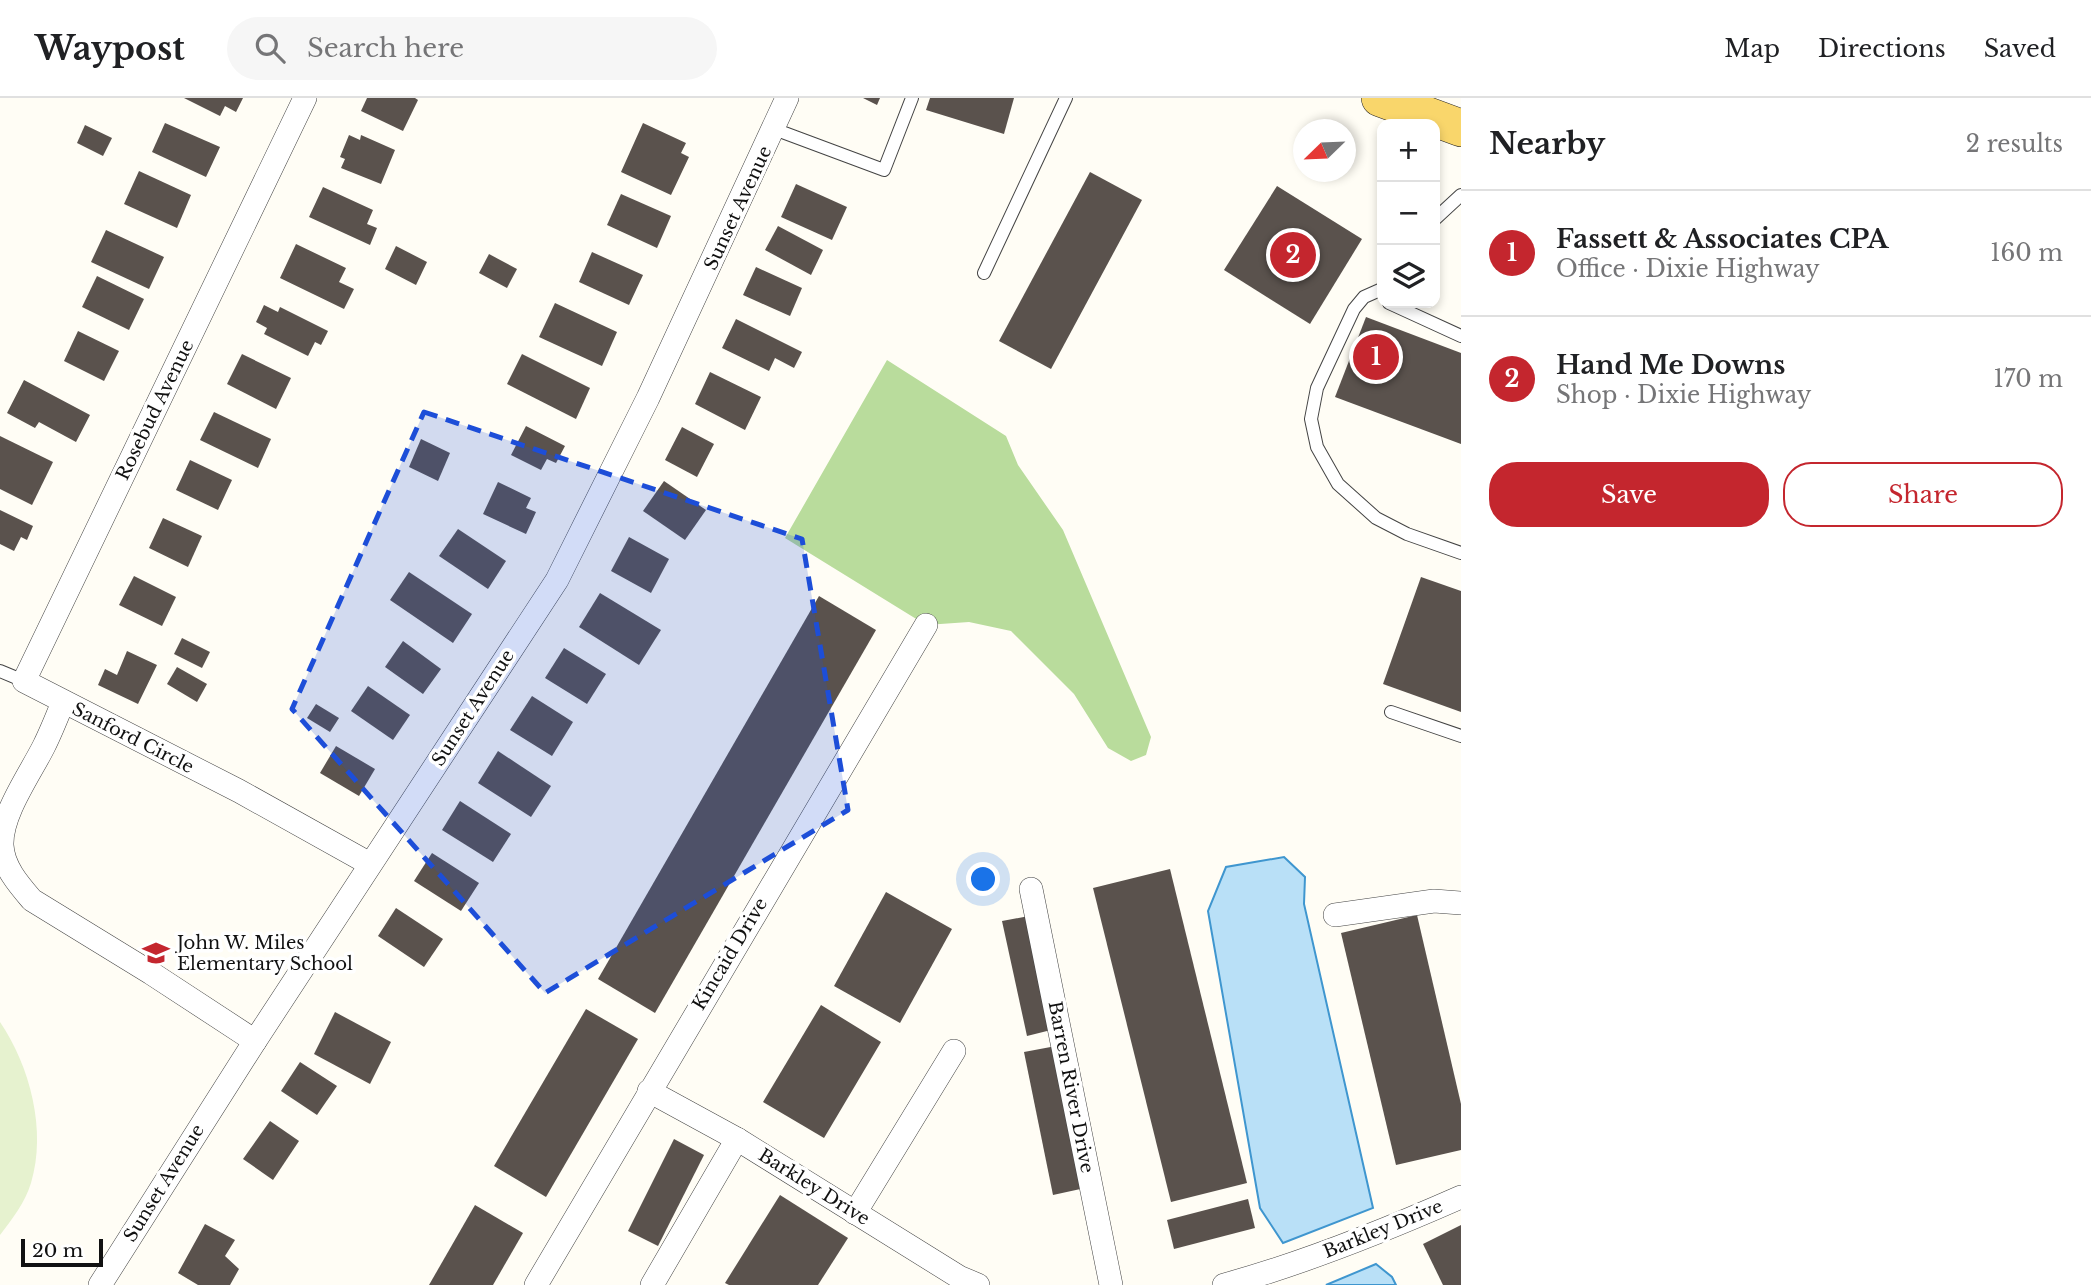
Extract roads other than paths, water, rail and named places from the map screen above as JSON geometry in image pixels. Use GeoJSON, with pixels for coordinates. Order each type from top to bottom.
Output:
{"type":"FeatureCollection","features":[{"type":"Feature","properties":{"kind":"main road"},"geometry":{"type":"LineString","coordinates":[[1380,98],[1461,128]]}},
{"type":"Feature","properties":{"kind":"street","name":"Rosebud Avenue"},"geometry":{"type":"LineString","coordinates":[[24,681],[305,98]]}},
{"type":"Feature","properties":{"kind":"street","name":"Sunset Avenue"},"geometry":{"type":"LineString","coordinates":[[100,1285],[255,1041],[557,580],[648,398],[775,129],[787,98]]}},
{"type":"Feature","properties":{"kind":"street","name":"Kincaid Drive"},"geometry":{"type":"LineString","coordinates":[[536,1285],[926,625]]}},
{"type":"Feature","properties":{"kind":"street"},"geometry":{"type":"LineString","coordinates":[[24,681],[63,702]]}},
{"type":"Feature","properties":{"kind":"street","name":"Sanford Circle"},"geometry":{"type":"LineString","coordinates":[[255,1041],[32,900],[8,867],[2,845],[7,819],[63,702],[239,791],[370,864]]}},
{"type":"Feature","properties":{"kind":"street","name":"Barren River Drive"},"geometry":{"type":"LineString","coordinates":[[1031,889],[1111,1285]]}},
{"type":"Feature","properties":{"kind":"street"},"geometry":{"type":"LineString","coordinates":[[1335,915],[1434,901],[1461,903]]}},
{"type":"Feature","properties":{"kind":"street"},"geometry":{"type":"LineString","coordinates":[[856,1213],[954,1051]]}},
{"type":"Feature","properties":{"kind":"street","name":"Barkley Drive"},"geometry":{"type":"LineString","coordinates":[[649,1091],[737,1139],[959,1277],[978,1285]]}},
{"type":"Feature","properties":{"kind":"street"},"geometry":{"type":"LineString","coordinates":[[652,1285],[737,1139]]}},
{"type":"Feature","properties":{"kind":"street","name":"Barkley Drive"},"geometry":{"type":"LineString","coordinates":[[1224,1285],[1272,1272],[1343,1246],[1461,1197]]}},
{"type":"Feature","properties":{"kind":"lane"},"geometry":{"type":"LineString","coordinates":[[775,129],[884,170],[912,98]]}},
{"type":"Feature","properties":{"kind":"lane"},"geometry":{"type":"LineString","coordinates":[[984,273],[1066,98]]}},
{"type":"Feature","properties":{"kind":"lane"},"geometry":{"type":"LineString","coordinates":[[1440,214],[1461,195]]}},
{"type":"Feature","properties":{"kind":"lane"},"geometry":{"type":"LineString","coordinates":[[1448,207],[1461,212]]}},
{"type":"Feature","properties":{"kind":"lane"},"geometry":{"type":"LineString","coordinates":[[1377,294],[1364,297],[1354,309],[1317,388],[1311,419],[1317,447],[1338,484],[1376,518],[1408,534],[1461,553]]}},
{"type":"Feature","properties":{"kind":"lane"},"geometry":{"type":"LineString","coordinates":[[1400,308],[1461,336]]}},
{"type":"Feature","properties":{"kind":"lane"},"geometry":{"type":"LineString","coordinates":[[0,671],[24,681]]}},
{"type":"Feature","properties":{"kind":"lane"},"geometry":{"type":"LineString","coordinates":[[1391,712],[1461,736]]}},
{"type":"Feature","properties":{"kind":"water"},"geometry":{"type":"Polygon","coordinates":[[[1284,857],[1305,877],[1304,904],[1373,1208],[1283,1243],[1260,1208],[1208,911],[1226,867],[1284,857]]]}},
{"type":"Feature","properties":{"kind":"water"},"geometry":{"type":"Polygon","coordinates":[[[1376,1264],[1392,1277],[1396,1285],[1326,1285],[1376,1264]]]}},
{"type":"Feature","properties":{"kind":"place","name":"Hand Me Downs"},"geometry":{"type":"Point","coordinates":[1293,255]}},
{"type":"Feature","properties":{"kind":"place","name":"Fassett & Associates CPA"},"geometry":{"type":"Point","coordinates":[1376,357]}},
{"type":"Feature","properties":{"kind":"place","name":"John W. Miles Elementary School"},"geometry":{"type":"Point","coordinates":[156,953]}}]}
